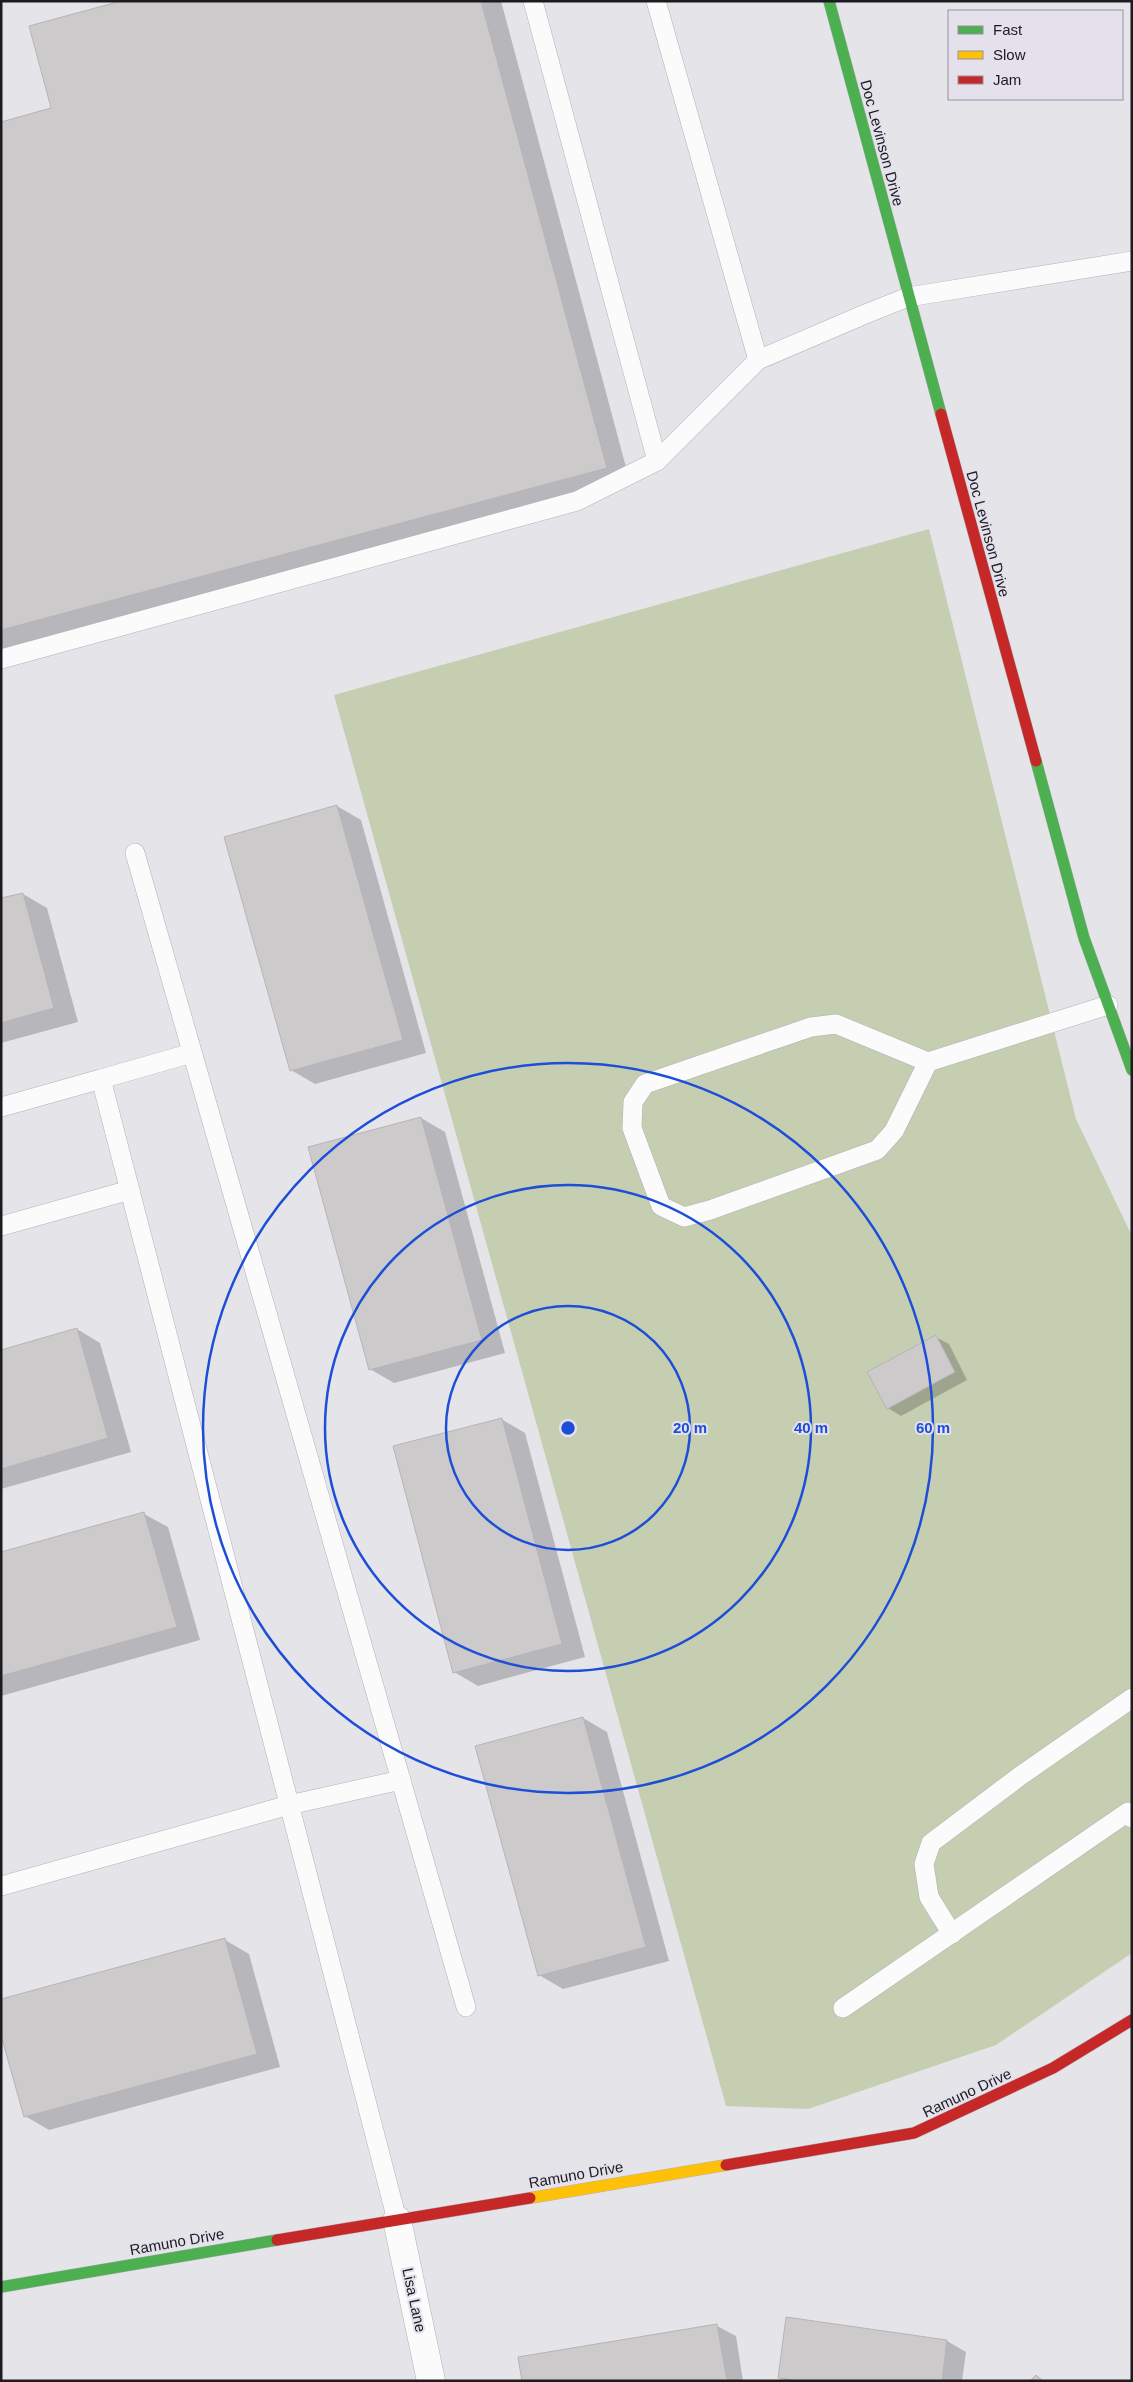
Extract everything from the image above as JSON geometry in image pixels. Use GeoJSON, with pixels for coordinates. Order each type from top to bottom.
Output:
{"type":"FeatureCollection","features":[{"type":"Feature","properties":{"kind":"street","name":"Doc Levinson Drive"},"geometry":{"type":"LineString","coordinates":[[829,1],[908,297],[1084,938],[1132,1070]]}},
{"type":"Feature","properties":{"kind":"street","name":"Ramuno Drive"},"geometry":{"type":"LineString","coordinates":[[1,2287],[914,2133],[1006,2092],[1093,2047],[1132,2020]]}},
{"type":"Feature","properties":{"kind":"street","name":"Lisa Lane"},"geometry":{"type":"LineString","coordinates":[[396,2220],[431,2381]]}},
{"type":"Feature","properties":{"kind":"lane"},"geometry":{"type":"LineString","coordinates":[[533,1],[657,461]]}},
{"type":"Feature","properties":{"kind":"lane"},"geometry":{"type":"LineString","coordinates":[[656,1],[758,360]]}},
{"type":"Feature","properties":{"kind":"lane"},"geometry":{"type":"LineString","coordinates":[[1,659],[576,501],[657,461],[758,360],[908,297],[1132,261]]}},
{"type":"Feature","properties":{"kind":"lane"},"geometry":{"type":"LineString","coordinates":[[135,853],[466,2007]]}},
{"type":"Feature","properties":{"kind":"lane"},"geometry":{"type":"LineString","coordinates":[[928,1062],[894,1131],[877,1150],[710,1210],[684,1217],[661,1206],[632,1128],[633,1102],[645,1084],[812,1027],[836,1024],[928,1062],[1108,1005]]}},
{"type":"Feature","properties":{"kind":"lane"},"geometry":{"type":"LineString","coordinates":[[1,1107],[192,1053]]}},
{"type":"Feature","properties":{"kind":"lane"},"geometry":{"type":"LineString","coordinates":[[102,1079],[396,2220]]}},
{"type":"Feature","properties":{"kind":"lane"},"geometry":{"type":"LineString","coordinates":[[1,1226],[130,1190]]}},
{"type":"Feature","properties":{"kind":"lane"},"geometry":{"type":"LineString","coordinates":[[952,1934],[929,1897],[924,1864],[930,1844],[1020,1776],[1132,1698]]}},
{"type":"Feature","properties":{"kind":"lane"},"geometry":{"type":"LineString","coordinates":[[1,1886],[289,1805],[401,1780]]}},
{"type":"Feature","properties":{"kind":"lane"},"geometry":{"type":"LineString","coordinates":[[843,2008],[1130,1813]]}},
{"type":"Feature","properties":{"kind":"green space"},"geometry":{"type":"Polygon","coordinates":[[[929,529],[1076,1119],[1132,1236],[1132,1953],[996,2045],[808,2109],[726,2106],[334,695],[929,529]]]}},
{"type":"Feature","properties":{"kind":"building"},"geometry":{"type":"Polygon","coordinates":[[[121,1],[481,1],[607,468],[1,630],[1,122],[51,108],[29,26],[121,1]]]}},
{"type":"Feature","properties":{"kind":"building"},"geometry":{"type":"Polygon","coordinates":[[[337,805],[403,1040],[290,1071],[224,837],[337,805]]]}},
{"type":"Feature","properties":{"kind":"building"},"geometry":{"type":"Polygon","coordinates":[[[23,893],[54,1008],[1,1023],[1,898],[23,893]]]}},
{"type":"Feature","properties":{"kind":"building"},"geometry":{"type":"Polygon","coordinates":[[[421,1117],[482,1340],[369,1370],[308,1147],[421,1117]]]}},
{"type":"Feature","properties":{"kind":"building"},"geometry":{"type":"Polygon","coordinates":[[[77,1328],[108,1438],[1,1469],[1,1350],[77,1328]]]}},
{"type":"Feature","properties":{"kind":"building"},"geometry":{"type":"Polygon","coordinates":[[[936,1335],[955,1372],[887,1409],[867,1372],[936,1335]]]}},
{"type":"Feature","properties":{"kind":"building"},"geometry":{"type":"Polygon","coordinates":[[[502,1418],[562,1644],[453,1673],[393,1446],[502,1418]]]}},
{"type":"Feature","properties":{"kind":"building"},"geometry":{"type":"Polygon","coordinates":[[[144,1512],[177,1627],[1,1676],[1,1552],[144,1512]]]}},
{"type":"Feature","properties":{"kind":"building"},"geometry":{"type":"Polygon","coordinates":[[[583,1717],[646,1947],[538,1976],[475,1746],[583,1717]]]}},
{"type":"Feature","properties":{"kind":"building"},"geometry":{"type":"Polygon","coordinates":[[[225,1938],[257,2054],[24,2117],[1,2035],[1,1999],[225,1938]]]}},
{"type":"Feature","properties":{"kind":"building"},"geometry":{"type":"Polygon","coordinates":[[[786,2317],[947,2340],[942,2381],[800,2381],[778,2378],[786,2317]]]}},
{"type":"Feature","properties":{"kind":"building"},"geometry":{"type":"Polygon","coordinates":[[[717,2324],[727,2381],[522,2381],[518,2357],[717,2324]]]}},
{"type":"Feature","properties":{"kind":"building"},"geometry":{"type":"Polygon","coordinates":[[[1036,2375],[1043,2381],[1030,2381],[1036,2375]]]}},
{"type":"Feature","properties":{"kind":"traffic: fast"},"geometry":{"type":"LineString","coordinates":[[829,1],[941,414]]}},
{"type":"Feature","properties":{"kind":"traffic: fast"},"geometry":{"type":"LineString","coordinates":[[1036,761],[1084,938],[1132,1070]]}},
{"type":"Feature","properties":{"kind":"traffic: fast"},"geometry":{"type":"LineString","coordinates":[[1,2287],[277,2240]]}},
{"type":"Feature","properties":{"kind":"traffic: slow"},"geometry":{"type":"LineString","coordinates":[[530,2198],[726,2165]]}},
{"type":"Feature","properties":{"kind":"traffic: jam"},"geometry":{"type":"LineString","coordinates":[[941,414],[1036,761]]}},
{"type":"Feature","properties":{"kind":"traffic: jam"},"geometry":{"type":"LineString","coordinates":[[726,2165],[914,2133],[1053,2068],[1132,2020]]}},
{"type":"Feature","properties":{"kind":"traffic: jam"},"geometry":{"type":"LineString","coordinates":[[277,2240],[530,2198]]}}]}
